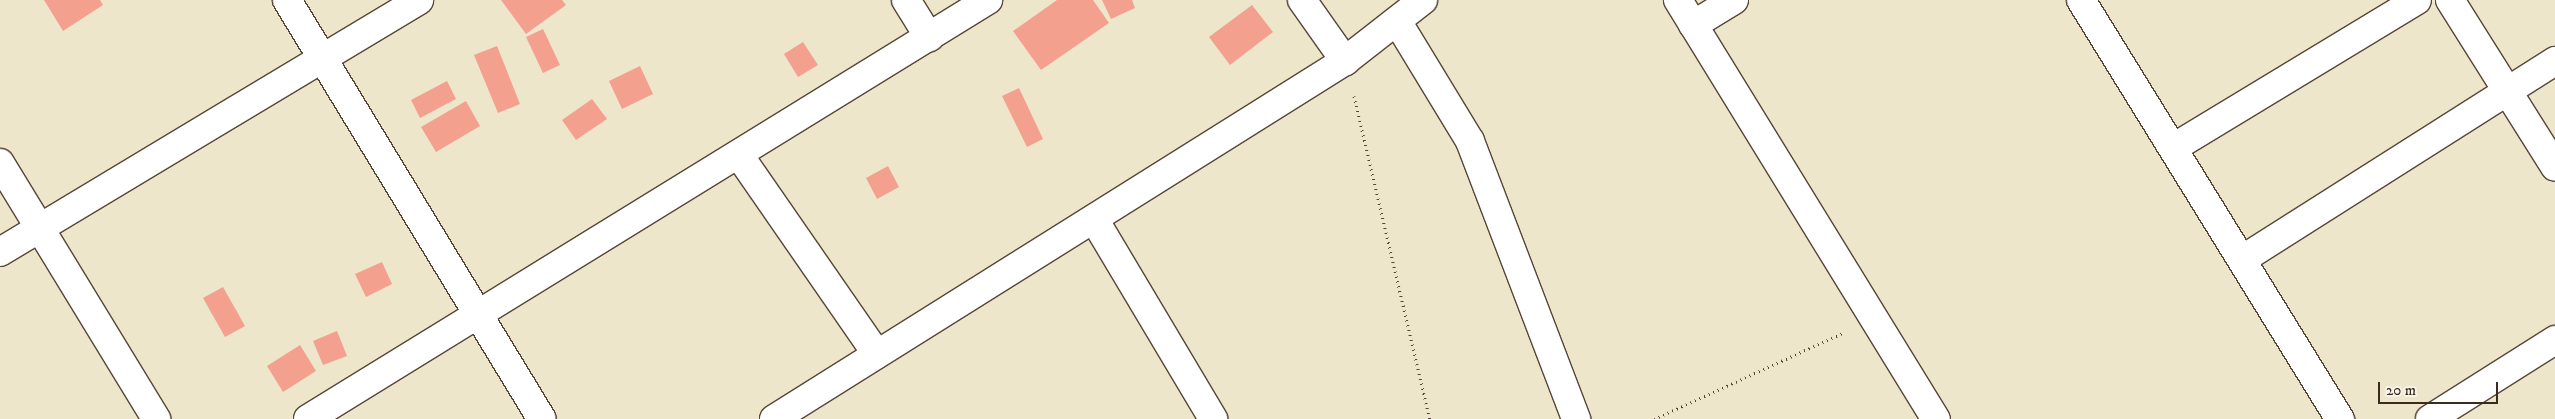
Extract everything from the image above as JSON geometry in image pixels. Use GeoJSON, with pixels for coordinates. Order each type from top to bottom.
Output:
{"type":"FeatureCollection","features":[{"type":"Feature","properties":{"kind":"street"},"geometry":{"type":"LineString","coordinates":[[287,0],[542,419]]}},
{"type":"Feature","properties":{"kind":"street"},"geometry":{"type":"LineString","coordinates":[[0,252],[418,0]]}},
{"type":"Feature","properties":{"kind":"street"},"geometry":{"type":"LineString","coordinates":[[906,0],[929,37]]}},
{"type":"Feature","properties":{"kind":"street"},"geometry":{"type":"LineString","coordinates":[[308,419],[479,316],[988,0]]}},
{"type":"Feature","properties":{"kind":"street"},"geometry":{"type":"LineString","coordinates":[[1302,0],[1345,61]]}},
{"type":"Feature","properties":{"kind":"street"},"geometry":{"type":"LineString","coordinates":[[774,419],[1345,61],[1423,0]]}},
{"type":"Feature","properties":{"kind":"street"},"geometry":{"type":"LineString","coordinates":[[1678,0],[1936,419]]}},
{"type":"Feature","properties":{"kind":"street"},"geometry":{"type":"LineString","coordinates":[[1694,25],[1734,0]]}},
{"type":"Feature","properties":{"kind":"street"},"geometry":{"type":"LineString","coordinates":[[2081,0],[2243,259],[2340,419]]}},
{"type":"Feature","properties":{"kind":"street"},"geometry":{"type":"LineString","coordinates":[[2173,148],[2417,0]]}},
{"type":"Feature","properties":{"kind":"street"},"geometry":{"type":"LineString","coordinates":[[2450,0],[2555,168]]}},
{"type":"Feature","properties":{"kind":"street"},"geometry":{"type":"LineString","coordinates":[[1397,21],[1470,141],[1576,419]]}},
{"type":"Feature","properties":{"kind":"street"},"geometry":{"type":"LineString","coordinates":[[2243,259],[2555,61]]}},
{"type":"Feature","properties":{"kind":"street"},"geometry":{"type":"LineString","coordinates":[[739,154],[877,354]]}},
{"type":"Feature","properties":{"kind":"street"},"geometry":{"type":"LineString","coordinates":[[0,163],[156,419]]}},
{"type":"Feature","properties":{"kind":"street"},"geometry":{"type":"LineString","coordinates":[[1094,218],[1213,419]]}},
{"type":"Feature","properties":{"kind":"street"},"geometry":{"type":"LineString","coordinates":[[2430,419],[2555,340]]}},
{"type":"Feature","properties":{"kind":"path"},"geometry":{"type":"LineString","coordinates":[[1345,61],[1430,419]]}},
{"type":"Feature","properties":{"kind":"path"},"geometry":{"type":"LineString","coordinates":[[1654,419],[1875,318]]}},
{"type":"Feature","properties":{"kind":"building"},"geometry":{"type":"Polygon","coordinates":[[[44,0],[100,0],[103,5],[63,31],[44,0]]]}},
{"type":"Feature","properties":{"kind":"building"},"geometry":{"type":"Polygon","coordinates":[[[501,0],[562,0],[566,5],[526,34],[501,0]]]}},
{"type":"Feature","properties":{"kind":"building"},"geometry":{"type":"Polygon","coordinates":[[[1057,0],[1093,0],[1109,23],[1041,70],[1013,31],[1057,0]]]}},
{"type":"Feature","properties":{"kind":"building"},"geometry":{"type":"Polygon","coordinates":[[[1102,0],[1132,0],[1135,8],[1111,19],[1102,0]]]}},
{"type":"Feature","properties":{"kind":"building"},"geometry":{"type":"Polygon","coordinates":[[[1252,5],[1273,32],[1230,65],[1209,37],[1252,5]]]}},
{"type":"Feature","properties":{"kind":"building"},"geometry":{"type":"Polygon","coordinates":[[[543,29],[560,65],[543,73],[526,37],[543,29]]]}},
{"type":"Feature","properties":{"kind":"building"},"geometry":{"type":"Polygon","coordinates":[[[803,42],[818,65],[798,77],[784,54],[803,42]]]}},
{"type":"Feature","properties":{"kind":"building"},"geometry":{"type":"Polygon","coordinates":[[[497,46],[520,104],[498,113],[474,55],[497,46]]]}},
{"type":"Feature","properties":{"kind":"building"},"geometry":{"type":"Polygon","coordinates":[[[640,66],[653,94],[622,109],[609,81],[640,66]]]}},
{"type":"Feature","properties":{"kind":"building"},"geometry":{"type":"Polygon","coordinates":[[[447,81],[456,99],[420,118],[411,100],[447,81]]]}},
{"type":"Feature","properties":{"kind":"building"},"geometry":{"type":"Polygon","coordinates":[[[1019,88],[1043,139],[1027,147],[1002,96],[1019,88]]]}},
{"type":"Feature","properties":{"kind":"building"},"geometry":{"type":"Polygon","coordinates":[[[592,99],[607,119],[576,140],[562,120],[592,99]]]}},
{"type":"Feature","properties":{"kind":"building"},"geometry":{"type":"Polygon","coordinates":[[[466,101],[480,126],[436,152],[421,127],[466,101]]]}},
{"type":"Feature","properties":{"kind":"building"},"geometry":{"type":"Polygon","coordinates":[[[888,166],[899,187],[877,199],[866,178],[888,166]]]}},
{"type":"Feature","properties":{"kind":"building"},"geometry":{"type":"Polygon","coordinates":[[[382,262],[392,284],[366,297],[355,274],[382,262]]]}},
{"type":"Feature","properties":{"kind":"building"},"geometry":{"type":"Polygon","coordinates":[[[223,287],[245,326],[225,337],[203,298],[223,287]]]}},
{"type":"Feature","properties":{"kind":"building"},"geometry":{"type":"Polygon","coordinates":[[[337,331],[347,356],[323,365],[313,341],[337,331]]]}},
{"type":"Feature","properties":{"kind":"building"},"geometry":{"type":"Polygon","coordinates":[[[300,345],[316,371],[283,392],[267,366],[300,345]]]}}]}
